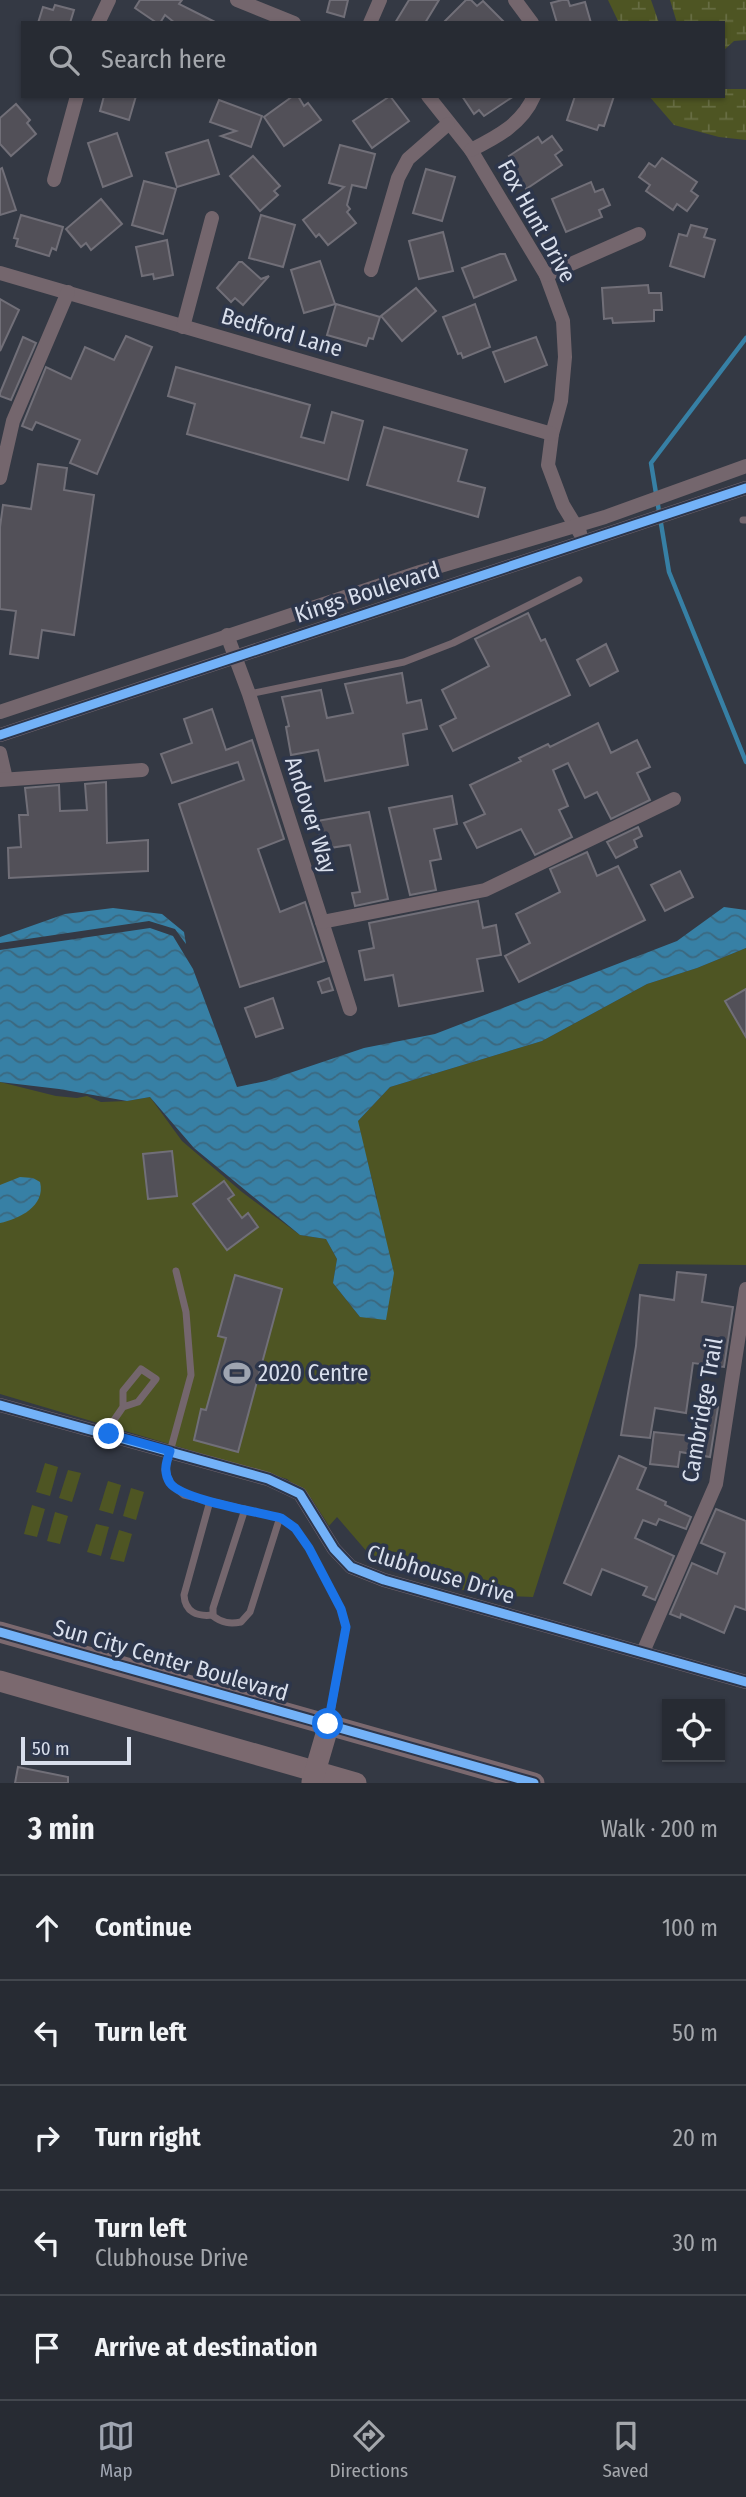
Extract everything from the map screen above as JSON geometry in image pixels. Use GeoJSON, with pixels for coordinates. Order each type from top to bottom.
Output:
{"type":"FeatureCollection","features":[{"type":"Feature","properties":{"kind":"main road","name":"Sun City Center Boulevard"},"geometry":{"type":"LineString","coordinates":[[0,1632],[534,1783]]}},
{"type":"Feature","properties":{"kind":"main road"},"geometry":{"type":"LineString","coordinates":[[0,1681],[313,1777],[356,1783]]}},
{"type":"Feature","properties":{"kind":"main road"},"geometry":{"type":"LineString","coordinates":[[313,1777],[328,1724]]}},
{"type":"Feature","properties":{"kind":"street"},"geometry":{"type":"LineString","coordinates":[[99,21],[109,0]]}},
{"type":"Feature","properties":{"kind":"street"},"geometry":{"type":"LineString","coordinates":[[237,0],[271,19]]}},
{"type":"Feature","properties":{"kind":"street"},"geometry":{"type":"LineString","coordinates":[[371,21],[380,0]]}},
{"type":"Feature","properties":{"kind":"street"},"geometry":{"type":"LineString","coordinates":[[514,0],[530,21]]}},
{"type":"Feature","properties":{"kind":"street"},"geometry":{"type":"LineString","coordinates":[[54,180],[76,98]]}},
{"type":"Feature","properties":{"kind":"street","name":"Fox Hunt Drive"},"geometry":{"type":"LineString","coordinates":[[429,98],[471,150],[546,275],[563,321],[565,357],[561,401],[552,434],[548,466],[555,489],[585,541]]}},
{"type":"Feature","properties":{"kind":"street"},"geometry":{"type":"LineString","coordinates":[[471,150],[501,135],[528,111],[533,98]]}},
{"type":"Feature","properties":{"kind":"street"},"geometry":{"type":"LineString","coordinates":[[371,270],[403,168],[408,159],[448,124]]}},
{"type":"Feature","properties":{"kind":"street"},"geometry":{"type":"LineString","coordinates":[[183,327],[212,218]]}},
{"type":"Feature","properties":{"kind":"street"},"geometry":{"type":"LineString","coordinates":[[546,275],[639,234]]}},
{"type":"Feature","properties":{"kind":"street","name":"Bedford Lane"},"geometry":{"type":"LineString","coordinates":[[0,273],[552,434]]}},
{"type":"Feature","properties":{"kind":"street"},"geometry":{"type":"LineString","coordinates":[[0,478],[13,421],[68,292]]}},
{"type":"Feature","properties":{"kind":"street","name":"Kings Boulevard"},"geometry":{"type":"LineString","coordinates":[[0,712],[420,572],[606,517],[746,466]]}},
{"type":"Feature","properties":{"kind":"street","name":"Kings Boulevard"},"geometry":{"type":"LineString","coordinates":[[0,735],[746,488]]}},
{"type":"Feature","properties":{"kind":"street","name":"Andover Way"},"geometry":{"type":"LineString","coordinates":[[227,635],[349,1009]]}},
{"type":"Feature","properties":{"kind":"street"},"geometry":{"type":"LineString","coordinates":[[0,752],[3,779],[142,770]]}},
{"type":"Feature","properties":{"kind":"street"},"geometry":{"type":"LineString","coordinates":[[322,922],[485,890],[674,799]]}},
{"type":"Feature","properties":{"kind":"street","name":"Cambridge Trail"},"geometry":{"type":"LineString","coordinates":[[643,1653],[716,1484],[746,1289]]}},
{"type":"Feature","properties":{"kind":"street","name":"Clubhouse Drive"},"geometry":{"type":"LineString","coordinates":[[0,1405],[268,1479],[300,1494],[334,1549],[351,1567],[384,1580],[746,1682]]}},
{"type":"Feature","properties":{"kind":"lane"},"geometry":{"type":"LineString","coordinates":[[248,694],[404,662],[453,643],[579,580]]}},
{"type":"Feature","properties":{"kind":"lane"},"geometry":{"type":"LineString","coordinates":[[176,1271],[186,1312],[191,1366],[190,1381],[165,1470],[171,1484],[184,1494],[280,1517],[295,1528],[309,1548],[341,1609],[346,1627],[328,1724]]}},
{"type":"Feature","properties":{"kind":"lane"},"geometry":{"type":"LineString","coordinates":[[105,1433],[123,1407],[123,1391],[141,1369],[156,1379],[138,1402],[123,1407]]}},
{"type":"Feature","properties":{"kind":"lane"},"geometry":{"type":"LineString","coordinates":[[211,1501],[184,1595],[185,1604],[190,1612],[213,1615],[220,1621],[232,1624],[241,1622],[250,1612],[280,1517]]}},
{"type":"Feature","properties":{"kind":"lane"},"geometry":{"type":"LineString","coordinates":[[213,1615],[245,1509]]}},
{"type":"Feature","properties":{"kind":"green space"},"geometry":{"type":"Polygon","coordinates":[[[608,0],[651,0],[658,21],[618,21],[608,0]]]}},
{"type":"Feature","properties":{"kind":"green space"},"geometry":{"type":"Polygon","coordinates":[[[670,0],[746,0],[746,40],[734,41],[725,49],[725,21],[676,21],[670,0]]]}},
{"type":"Feature","properties":{"kind":"green space"},"geometry":{"type":"Polygon","coordinates":[[[725,89],[746,89],[746,140],[719,137],[674,125],[651,98],[725,98],[725,89]]]}},
{"type":"Feature","properties":{"kind":"green space"},"geometry":{"type":"Polygon","coordinates":[[[746,948],[746,1265],[639,1264],[533,1597],[476,1595],[368,1553],[337,1517],[329,1526],[311,1498],[287,1479],[0,1394],[0,1082],[56,1096],[87,1096],[101,1102],[150,1097],[182,1141],[242,1192],[300,1235],[326,1239],[337,1259],[333,1283],[360,1317],[377,1199],[357,1122],[390,1087],[542,1041],[647,984],[746,948]]]}},
{"type":"Feature","properties":{"kind":"green space"},"geometry":{"type":"Polygon","coordinates":[[[45,1463],[58,1467],[50,1496],[36,1492],[45,1463]]]}},
{"type":"Feature","properties":{"kind":"green space"},"geometry":{"type":"Polygon","coordinates":[[[68,1470],[81,1473],[72,1502],[59,1498],[68,1470]]]}},
{"type":"Feature","properties":{"kind":"green space"},"geometry":{"type":"Polygon","coordinates":[[[108,1481],[121,1485],[113,1514],[99,1510],[108,1481]]]}},
{"type":"Feature","properties":{"kind":"green space"},"geometry":{"type":"Polygon","coordinates":[[[131,1488],[144,1492],[136,1520],[123,1516],[131,1488]]]}},
{"type":"Feature","properties":{"kind":"green space"},"geometry":{"type":"Polygon","coordinates":[[[32,1505],[45,1509],[37,1537],[24,1534],[32,1505]]]}},
{"type":"Feature","properties":{"kind":"green space"},"geometry":{"type":"Polygon","coordinates":[[[55,1512],[68,1516],[60,1544],[47,1541],[55,1512]]]}},
{"type":"Feature","properties":{"kind":"green space"},"geometry":{"type":"Polygon","coordinates":[[[96,1524],[109,1527],[101,1556],[87,1552],[96,1524]]]}},
{"type":"Feature","properties":{"kind":"green space"},"geometry":{"type":"Polygon","coordinates":[[[119,1530],[132,1534],[124,1562],[110,1559],[119,1530]]]}},
{"type":"Feature","properties":{"kind":"water"},"geometry":{"type":"Polygon","coordinates":[[[724,907],[746,910],[746,948],[647,984],[542,1041],[390,1087],[358,1121],[394,1273],[386,1320],[360,1317],[333,1283],[337,1259],[326,1239],[300,1235],[194,1148],[150,1097],[127,1101],[0,1082],[0,950],[150,928],[173,936],[193,969],[237,1087],[266,1081],[364,1048],[435,1034],[677,941],[724,907]]]}},
{"type":"Feature","properties":{"kind":"water"},"geometry":{"type":"Polygon","coordinates":[[[113,908],[162,914],[184,932],[186,944],[175,929],[149,921],[0,943],[0,937],[65,914],[113,908]]]}},
{"type":"Feature","properties":{"kind":"water"},"geometry":{"type":"Polygon","coordinates":[[[20,1177],[33,1178],[40,1182],[39,1198],[23,1215],[0,1223],[0,1185],[20,1177]]]}},
{"type":"Feature","properties":{"kind":"building"},"geometry":{"type":"Polygon","coordinates":[[[140,0],[182,0],[179,4],[213,21],[172,21],[165,15],[161,21],[154,21],[135,8],[140,0]]]}},
{"type":"Feature","properties":{"kind":"building"},"geometry":{"type":"Polygon","coordinates":[[[330,0],[348,0],[344,17],[327,12],[330,0]]]}},
{"type":"Feature","properties":{"kind":"building"},"geometry":{"type":"Polygon","coordinates":[[[409,0],[439,0],[426,21],[396,21],[409,0]]]}},
{"type":"Feature","properties":{"kind":"building"},"geometry":{"type":"Polygon","coordinates":[[[466,0],[471,0],[477,6],[483,1],[503,21],[445,21],[466,0]]]}},
{"type":"Feature","properties":{"kind":"building"},"geometry":{"type":"Polygon","coordinates":[[[568,0],[570,6],[585,2],[590,21],[556,21],[551,3],[568,0]]]}},
{"type":"Feature","properties":{"kind":"building"},"geometry":{"type":"Polygon","coordinates":[[[55,5],[74,10],[71,21],[39,21],[43,7],[53,10],[55,5]]]}},
{"type":"Feature","properties":{"kind":"building"},"geometry":{"type":"Polygon","coordinates":[[[103,98],[135,98],[129,120],[100,111],[103,98]]]}},
{"type":"Feature","properties":{"kind":"building"},"geometry":{"type":"Polygon","coordinates":[[[290,98],[299,98],[304,106],[308,103],[321,120],[284,146],[264,117],[290,98]]]}},
{"type":"Feature","properties":{"kind":"building"},"geometry":{"type":"Polygon","coordinates":[[[387,98],[392,98],[409,121],[372,148],[353,121],[387,98]]]}},
{"type":"Feature","properties":{"kind":"building"},"geometry":{"type":"Polygon","coordinates":[[[463,98],[511,98],[484,116],[479,110],[474,114],[463,98]]]}},
{"type":"Feature","properties":{"kind":"building"},"geometry":{"type":"Polygon","coordinates":[[[574,98],[613,98],[604,126],[599,125],[597,130],[567,120],[574,98]]]}},
{"type":"Feature","properties":{"kind":"building"},"geometry":{"type":"Polygon","coordinates":[[[219,100],[262,116],[251,147],[221,136],[236,131],[210,122],[219,100]]]}},
{"type":"Feature","properties":{"kind":"building"},"geometry":{"type":"Polygon","coordinates":[[[16,104],[30,120],[27,123],[36,134],[11,156],[0,144],[0,118],[16,104]]]}},
{"type":"Feature","properties":{"kind":"building"},"geometry":{"type":"Polygon","coordinates":[[[117,133],[132,176],[103,187],[88,143],[117,133]]]}},
{"type":"Feature","properties":{"kind":"building"},"geometry":{"type":"Polygon","coordinates":[[[552,136],[562,150],[555,155],[562,165],[526,189],[520,179],[513,183],[503,169],[514,162],[509,156],[538,137],[542,143],[552,136]]]}},
{"type":"Feature","properties":{"kind":"building"},"geometry":{"type":"Polygon","coordinates":[[[208,140],[219,174],[177,187],[166,153],[208,140]]]}},
{"type":"Feature","properties":{"kind":"building"},"geometry":{"type":"Polygon","coordinates":[[[340,145],[375,154],[366,188],[352,185],[347,205],[350,209],[347,212],[356,223],[328,245],[319,234],[316,237],[303,220],[344,187],[329,183],[340,145]]]}},
{"type":"Feature","properties":{"kind":"building"},"geometry":{"type":"Polygon","coordinates":[[[253,156],[280,186],[274,191],[278,195],[260,211],[230,176],[253,156]]]}},
{"type":"Feature","properties":{"kind":"building"},"geometry":{"type":"Polygon","coordinates":[[[662,158],[697,182],[691,191],[698,196],[687,211],[677,204],[673,210],[646,191],[650,185],[639,177],[649,163],[655,167],[662,158]]]}},
{"type":"Feature","properties":{"kind":"building"},"geometry":{"type":"Polygon","coordinates":[[[2,168],[16,210],[0,215],[0,169],[2,168]]]}},
{"type":"Feature","properties":{"kind":"building"},"geometry":{"type":"Polygon","coordinates":[[[426,169],[455,177],[442,221],[413,213],[426,169]]]}},
{"type":"Feature","properties":{"kind":"building"},"geometry":{"type":"Polygon","coordinates":[[[144,181],[176,189],[163,234],[132,225],[144,181]]]}},
{"type":"Feature","properties":{"kind":"building"},"geometry":{"type":"Polygon","coordinates":[[[591,182],[595,192],[603,189],[610,205],[599,210],[602,217],[566,232],[552,199],[591,182]]]}},
{"type":"Feature","properties":{"kind":"building"},"geometry":{"type":"Polygon","coordinates":[[[101,199],[122,224],[91,250],[86,243],[81,247],[66,229],[101,199]]]}},
{"type":"Feature","properties":{"kind":"building"},"geometry":{"type":"Polygon","coordinates":[[[21,215],[63,227],[56,250],[52,248],[49,256],[16,246],[18,239],[14,238],[21,215]]]}},
{"type":"Feature","properties":{"kind":"building"},"geometry":{"type":"Polygon","coordinates":[[[261,215],[295,225],[283,267],[249,258],[261,215]]]}},
{"type":"Feature","properties":{"kind":"building"},"geometry":{"type":"Polygon","coordinates":[[[691,225],[707,229],[704,237],[715,240],[704,277],[670,266],[679,234],[687,236],[691,225]]]}},
{"type":"Feature","properties":{"kind":"building"},"geometry":{"type":"Polygon","coordinates":[[[443,232],[453,271],[419,279],[409,241],[443,232]]]}},
{"type":"Feature","properties":{"kind":"building"},"geometry":{"type":"Polygon","coordinates":[[[167,240],[173,275],[154,279],[153,274],[142,276],[136,247],[167,240]]]}},
{"type":"Feature","properties":{"kind":"building"},"geometry":{"type":"Polygon","coordinates":[[[505,254],[516,280],[474,298],[462,268],[505,254]]]}},
{"type":"Feature","properties":{"kind":"building"},"geometry":{"type":"Polygon","coordinates":[[[320,261],[335,304],[304,313],[291,270],[320,261]]]}},
{"type":"Feature","properties":{"kind":"building"},"geometry":{"type":"Polygon","coordinates":[[[239,262],[261,279],[269,276],[243,305],[235,298],[231,302],[217,288],[239,262]]]}},
{"type":"Feature","properties":{"kind":"building"},"geometry":{"type":"Polygon","coordinates":[[[648,285],[649,293],[661,293],[662,310],[654,310],[654,321],[613,323],[612,318],[604,319],[602,288],[648,285]]]}},
{"type":"Feature","properties":{"kind":"building"},"geometry":{"type":"Polygon","coordinates":[[[416,288],[436,311],[402,341],[381,316],[416,288]]]}},
{"type":"Feature","properties":{"kind":"building"},"geometry":{"type":"Polygon","coordinates":[[[0,299],[19,310],[0,351],[0,299]]]}},
{"type":"Feature","properties":{"kind":"building"},"geometry":{"type":"Polygon","coordinates":[[[336,304],[380,317],[373,339],[369,338],[366,346],[327,335],[336,304]]]}},
{"type":"Feature","properties":{"kind":"building"},"geometry":{"type":"Polygon","coordinates":[[[475,304],[490,347],[463,358],[461,353],[458,354],[443,317],[475,304]]]}},
{"type":"Feature","properties":{"kind":"building"},"geometry":{"type":"Polygon","coordinates":[[[126,336],[152,347],[97,474],[70,463],[80,440],[36,422],[32,430],[22,426],[46,367],[71,379],[85,347],[114,360],[126,336]]]}},
{"type":"Feature","properties":{"kind":"building"},"geometry":{"type":"Polygon","coordinates":[[[23,337],[36,343],[11,400],[0,396],[0,393],[23,337]]]}},
{"type":"Feature","properties":{"kind":"building"},"geometry":{"type":"Polygon","coordinates":[[[536,337],[547,365],[505,382],[493,352],[536,337]]]}},
{"type":"Feature","properties":{"kind":"building"},"geometry":{"type":"Polygon","coordinates":[[[176,367],[310,405],[301,437],[324,443],[332,412],[363,421],[348,480],[187,434],[195,404],[168,396],[176,367]]]}},
{"type":"Feature","properties":{"kind":"building"},"geometry":{"type":"Polygon","coordinates":[[[384,427],[467,450],[458,481],[485,488],[478,517],[367,485],[384,427]]]}},
{"type":"Feature","properties":{"kind":"building"},"geometry":{"type":"Polygon","coordinates":[[[38,464],[67,468],[64,490],[94,495],[74,635],[42,630],[38,658],[10,654],[16,611],[0,609],[0,527],[3,505],[31,509],[38,464]]]}},
{"type":"Feature","properties":{"kind":"building"},"geometry":{"type":"Polygon","coordinates":[[[528,613],[541,641],[545,639],[570,695],[453,751],[440,726],[456,718],[442,690],[489,666],[475,639],[528,613]]]}},
{"type":"Feature","properties":{"kind":"building"},"geometry":{"type":"Polygon","coordinates":[[[606,644],[618,671],[590,686],[577,660],[606,644]]]}},
{"type":"Feature","properties":{"kind":"building"},"geometry":{"type":"Polygon","coordinates":[[[402,673],[407,703],[421,700],[427,729],[403,734],[408,765],[325,781],[318,750],[291,755],[286,727],[289,726],[282,697],[321,690],[327,718],[353,713],[345,684],[402,673]]]}},
{"type":"Feature","properties":{"kind":"building"},"geometry":{"type":"Polygon","coordinates":[[[212,709],[226,750],[252,740],[284,839],[258,849],[280,912],[305,902],[324,961],[240,987],[179,804],[244,780],[238,762],[172,783],[161,754],[192,743],[184,719],[212,709]]]}},
{"type":"Feature","properties":{"kind":"building"},"geometry":{"type":"Polygon","coordinates":[[[598,723],[611,753],[637,740],[650,767],[637,773],[650,800],[611,819],[597,792],[585,798],[568,763],[553,770],[568,806],[559,810],[572,837],[535,855],[521,829],[477,848],[464,823],[485,814],[470,785],[521,761],[519,758],[548,744],[550,747],[598,723]]]}},
{"type":"Feature","properties":{"kind":"building"},"geometry":{"type":"Polygon","coordinates":[[[106,782],[107,843],[148,840],[148,871],[9,878],[8,848],[21,847],[19,815],[28,815],[25,788],[59,785],[60,811],[87,810],[85,784],[106,782]]]}},
{"type":"Feature","properties":{"kind":"building"},"geometry":{"type":"Polygon","coordinates":[[[452,796],[457,824],[434,829],[441,859],[430,861],[436,890],[410,895],[389,808],[452,796]]]}},
{"type":"Feature","properties":{"kind":"building"},"geometry":{"type":"Polygon","coordinates":[[[369,812],[388,899],[355,906],[352,893],[360,892],[350,845],[323,849],[317,821],[369,812]]]}},
{"type":"Feature","properties":{"kind":"building"},"geometry":{"type":"Polygon","coordinates":[[[638,827],[642,836],[634,840],[637,847],[616,858],[607,842],[638,827]]]}},
{"type":"Feature","properties":{"kind":"building"},"geometry":{"type":"Polygon","coordinates":[[[587,852],[597,876],[618,866],[645,920],[519,982],[505,956],[530,943],[516,914],[560,892],[550,869],[587,852]]]}},
{"type":"Feature","properties":{"kind":"building"},"geometry":{"type":"Polygon","coordinates":[[[680,871],[693,897],[665,911],[651,885],[680,871]]]}},
{"type":"Feature","properties":{"kind":"building"},"geometry":{"type":"Polygon","coordinates":[[[478,901],[483,928],[496,925],[501,955],[477,959],[483,991],[399,1006],[393,975],[365,980],[359,951],[374,948],[369,923],[478,901]]]}},
{"type":"Feature","properties":{"kind":"building"},"geometry":{"type":"Polygon","coordinates":[[[329,978],[333,990],[322,993],[318,982],[329,978]]]}},
{"type":"Feature","properties":{"kind":"building"},"geometry":{"type":"Polygon","coordinates":[[[746,989],[746,1037],[725,1001],[746,989]]]}},
{"type":"Feature","properties":{"kind":"building"},"geometry":{"type":"Polygon","coordinates":[[[273,998],[283,1028],[256,1037],[245,1008],[273,998]]]}},
{"type":"Feature","properties":{"kind":"building"},"geometry":{"type":"Polygon","coordinates":[[[172,1151],[177,1196],[148,1199],[143,1154],[172,1151]]]}},
{"type":"Feature","properties":{"kind":"building"},"geometry":{"type":"Polygon","coordinates":[[[224,1181],[234,1195],[228,1199],[242,1218],[248,1213],[258,1227],[227,1250],[193,1204],[224,1181]]]}},
{"type":"Feature","properties":{"kind":"building"},"geometry":{"type":"Polygon","coordinates":[[[677,1272],[706,1275],[702,1302],[733,1307],[724,1367],[693,1363],[686,1413],[655,1408],[650,1438],[621,1435],[636,1346],[640,1295],[674,1300],[677,1272]]]}},
{"type":"Feature","properties":{"kind":"building","name":"2020 Centre"},"geometry":{"type":"Polygon","coordinates":[[[235,1275],[282,1289],[238,1452],[194,1440],[201,1409],[206,1410],[226,1338],[218,1336],[235,1275]]]}},
{"type":"Feature","properties":{"kind":"building"},"geometry":{"type":"Polygon","coordinates":[[[705,1405],[718,1407],[710,1457],[680,1452],[678,1467],[650,1464],[654,1432],[700,1437],[705,1405]]]}},
{"type":"Feature","properties":{"kind":"building"},"geometry":{"type":"Polygon","coordinates":[[[619,1456],[646,1468],[637,1489],[691,1517],[686,1529],[659,1519],[656,1525],[643,1520],[635,1538],[674,1556],[655,1600],[643,1595],[647,1587],[602,1569],[591,1595],[564,1583],[619,1456]]]}},
{"type":"Feature","properties":{"kind":"building"},"geometry":{"type":"Polygon","coordinates":[[[716,1509],[746,1521],[746,1610],[735,1606],[724,1633],[681,1614],[680,1618],[670,1614],[692,1563],[717,1574],[725,1553],[701,1543],[716,1509]]]}},
{"type":"Feature","properties":{"kind":"building"},"geometry":{"type":"Polygon","coordinates":[[[18,1767],[68,1777],[68,1783],[15,1783],[18,1767]]]}},
{"type":"Feature","properties":{"kind":"waterway"},"geometry":{"type":"LineString","coordinates":[[746,338],[651,463],[669,572],[746,762]]}},
{"type":"Feature","properties":{"kind":"cycle path"},"geometry":{"type":"LineString","coordinates":[[0,735],[746,488]]}},
{"type":"Feature","properties":{"kind":"cycle path"},"geometry":{"type":"LineString","coordinates":[[0,1405],[268,1479],[300,1494],[334,1549],[351,1567],[384,1580],[746,1682]]}},
{"type":"Feature","properties":{"kind":"cycle path"},"geometry":{"type":"LineString","coordinates":[[0,1632],[534,1783]]}},
{"type":"Feature","properties":{"kind":"place","name":"2020 Centre"},"geometry":{"type":"Point","coordinates":[237,1373]}},
{"type":"Feature","properties":{"kind":"route"},"geometry":{"type":"LineString","coordinates":[[109,1434],[170,1451],[165,1470],[171,1484],[184,1494],[281,1518],[295,1528],[309,1548],[341,1609],[346,1627],[328,1724]]}}]}
